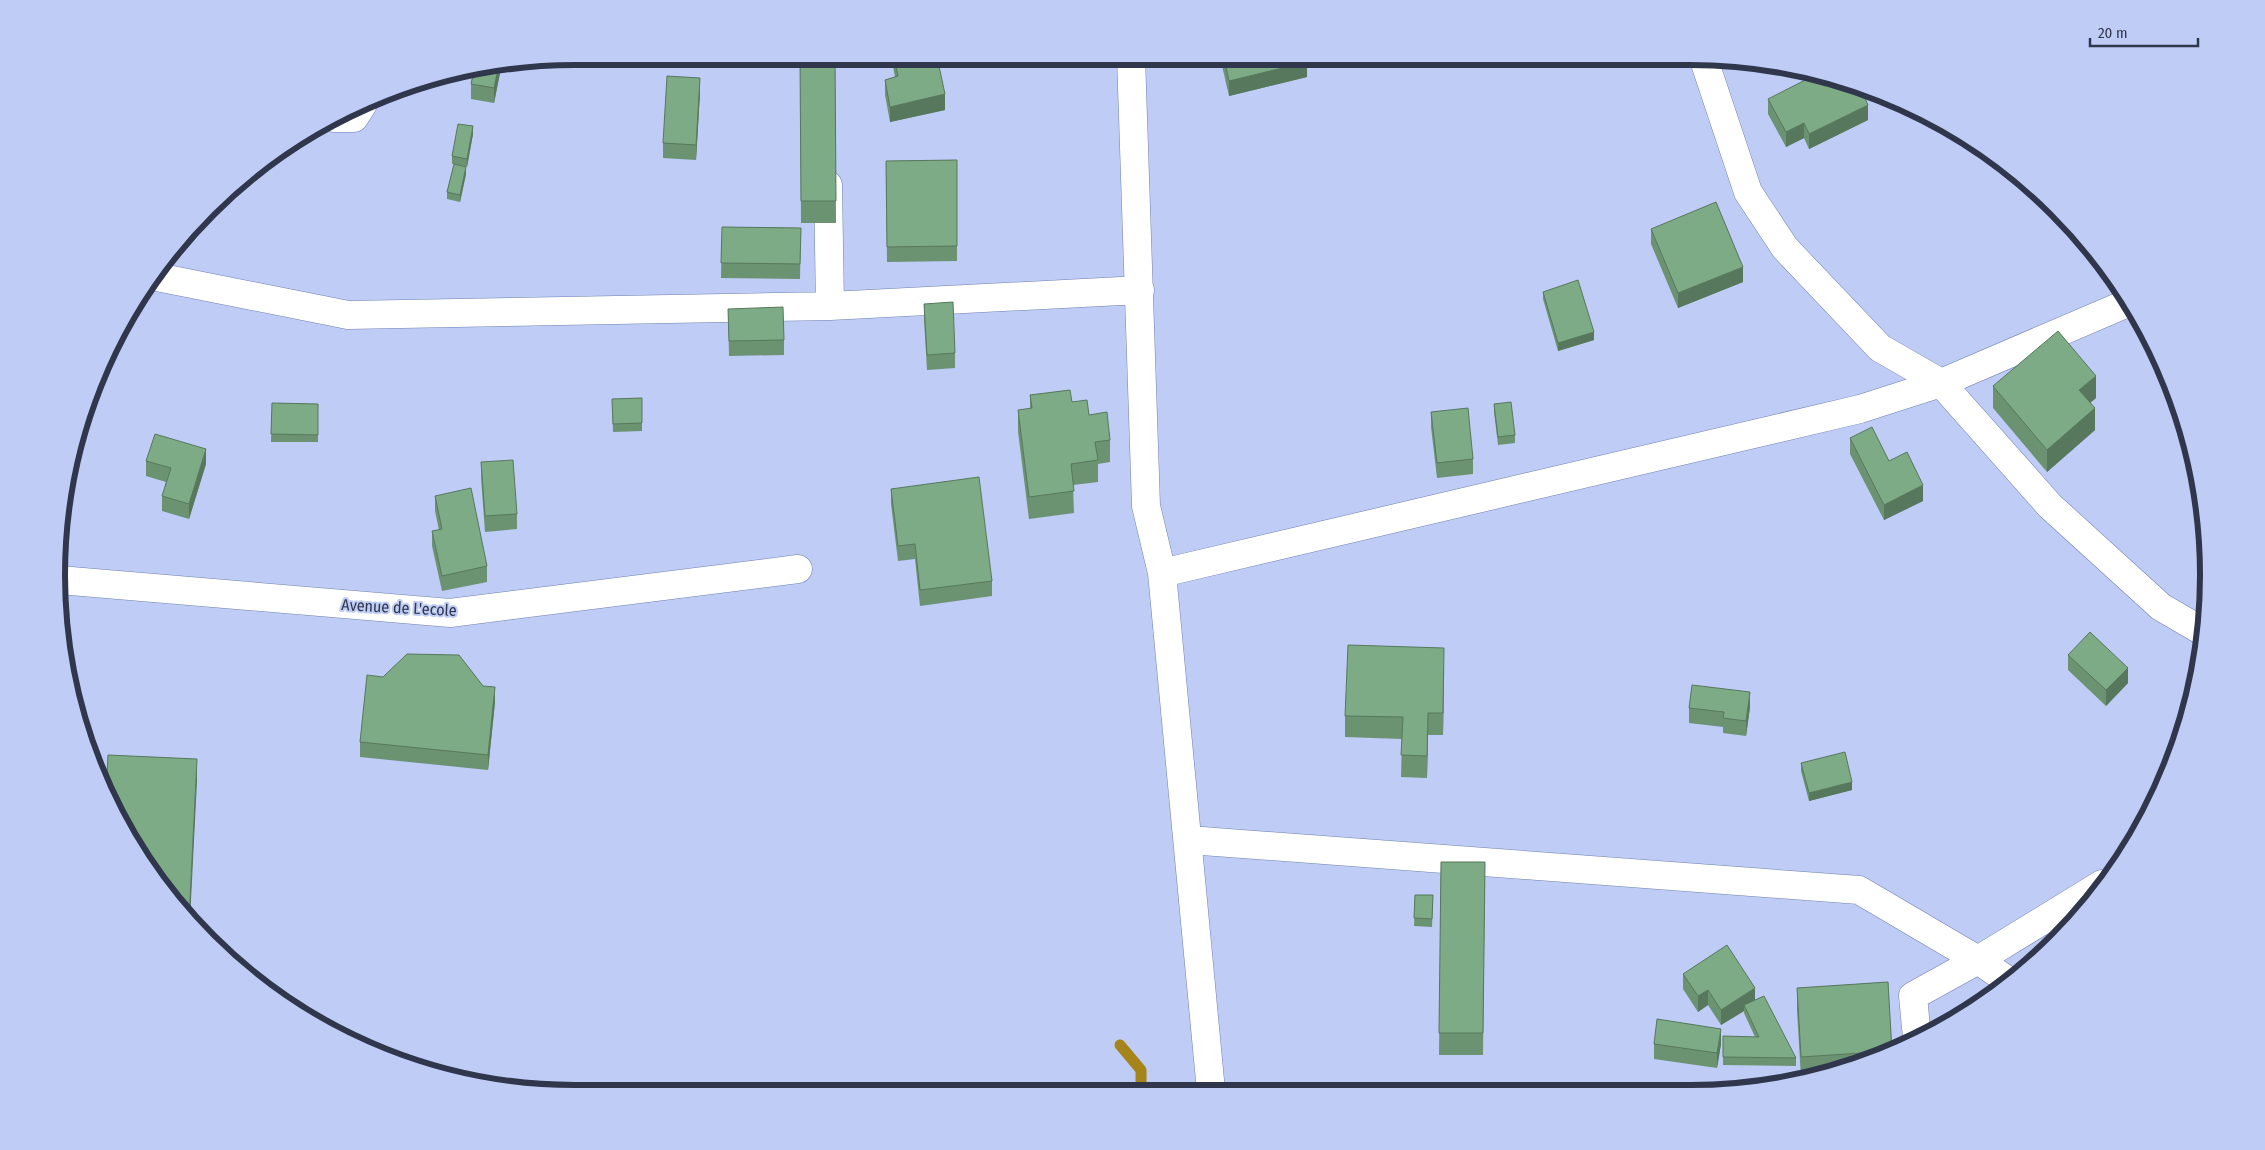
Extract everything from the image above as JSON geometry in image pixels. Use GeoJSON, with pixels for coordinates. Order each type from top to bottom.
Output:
{"type":"FeatureCollection","features":[{"type":"Feature","properties":{"kind":"street"},"geometry":{"type":"LineString","coordinates":[[1131,65],[1146,506],[1162,573],[1189,840],[1210,1085]]}},
{"type":"Feature","properties":{"kind":"street"},"geometry":{"type":"LineString","coordinates":[[1706,65],[1748,192],[1785,248],[1880,348],[1941,383],[2050,506],[2161,607],[2197,628]]}},
{"type":"Feature","properties":{"kind":"street"},"geometry":{"type":"LineString","coordinates":[[828,156],[830,306]]}},
{"type":"Feature","properties":{"kind":"street"},"geometry":{"type":"LineString","coordinates":[[161,278],[348,315],[830,306],[1140,290]]}},
{"type":"Feature","properties":{"kind":"street"},"geometry":{"type":"LineString","coordinates":[[1162,573],[1860,410],[1941,383],[2122,305]]}},
{"type":"Feature","properties":{"kind":"street","name":"Avenue de L'ecole"},"geometry":{"type":"LineString","coordinates":[[65,581],[450,613],[798,569]]}},
{"type":"Feature","properties":{"kind":"street"},"geometry":{"type":"LineString","coordinates":[[1189,840],[1859,890],[1978,960],[2003,977]]}},
{"type":"Feature","properties":{"kind":"street"},"geometry":{"type":"LineString","coordinates":[[1916,1032],[1913,996],[1978,960],[2089,892]]}},
{"type":"Feature","properties":{"kind":"building"},"geometry":{"type":"Polygon","coordinates":[[[800,65],[835,65],[836,201],[801,201],[800,65]]]}},
{"type":"Feature","properties":{"kind":"building"},"geometry":{"type":"Polygon","coordinates":[[[896,65],[939,65],[945,94],[890,107],[885,80],[898,76],[896,65]]]}},
{"type":"Feature","properties":{"kind":"building"},"geometry":{"type":"Polygon","coordinates":[[[1226,65],[1295,65],[1229,81],[1226,65]]]}},
{"type":"Feature","properties":{"kind":"building"},"geometry":{"type":"Polygon","coordinates":[[[498,71],[494,88],[471,84],[473,76],[498,71]]]}},
{"type":"Feature","properties":{"kind":"building"},"geometry":{"type":"Polygon","coordinates":[[[667,76],[700,78],[696,145],[663,143],[667,76]]]}},
{"type":"Feature","properties":{"kind":"building"},"geometry":{"type":"Polygon","coordinates":[[[1807,79],[1864,96],[1868,105],[1809,134],[1804,123],[1786,132],[1768,99],[1807,79]]]}},
{"type":"Feature","properties":{"kind":"building"},"geometry":{"type":"Polygon","coordinates":[[[458,124],[473,126],[467,159],[452,156],[458,124]]]}},
{"type":"Feature","properties":{"kind":"building"},"geometry":{"type":"Polygon","coordinates":[[[957,160],[957,246],[887,247],[886,161],[957,160]]]}},
{"type":"Feature","properties":{"kind":"building"},"geometry":{"type":"Polygon","coordinates":[[[454,164],[466,167],[460,195],[447,192],[454,164]]]}},
{"type":"Feature","properties":{"kind":"building"},"geometry":{"type":"Polygon","coordinates":[[[1716,202],[1743,267],[1678,293],[1651,229],[1716,202]]]}},
{"type":"Feature","properties":{"kind":"building"},"geometry":{"type":"Polygon","coordinates":[[[722,227],[801,228],[800,264],[721,263],[722,227]]]}},
{"type":"Feature","properties":{"kind":"building"},"geometry":{"type":"Polygon","coordinates":[[[1578,280],[1594,332],[1558,343],[1543,292],[1578,280]]]}},
{"type":"Feature","properties":{"kind":"building"},"geometry":{"type":"Polygon","coordinates":[[[953,302],[955,353],[927,355],[924,304],[953,302]]]}},
{"type":"Feature","properties":{"kind":"building"},"geometry":{"type":"Polygon","coordinates":[[[783,307],[784,340],[729,341],[728,309],[783,307]]]}},
{"type":"Feature","properties":{"kind":"building"},"geometry":{"type":"Polygon","coordinates":[[[2058,331],[2096,376],[2079,390],[2095,408],[2047,450],[1993,386],[2058,331]]]}},
{"type":"Feature","properties":{"kind":"building"},"geometry":{"type":"Polygon","coordinates":[[[1070,390],[1072,402],[1087,400],[1089,415],[1107,412],[1110,440],[1095,442],[1098,460],[1071,464],[1074,491],[1029,497],[1018,410],[1032,408],[1030,395],[1070,390]]]}},
{"type":"Feature","properties":{"kind":"building"},"geometry":{"type":"Polygon","coordinates":[[[642,398],[642,423],[613,424],[612,399],[642,398]]]}},
{"type":"Feature","properties":{"kind":"building"},"geometry":{"type":"Polygon","coordinates":[[[1511,402],[1515,435],[1498,437],[1494,404],[1511,402]]]}},
{"type":"Feature","properties":{"kind":"building"},"geometry":{"type":"Polygon","coordinates":[[[272,403],[318,404],[318,435],[271,434],[272,403]]]}},
{"type":"Feature","properties":{"kind":"building"},"geometry":{"type":"Polygon","coordinates":[[[1468,408],[1473,459],[1437,463],[1431,412],[1468,408]]]}},
{"type":"Feature","properties":{"kind":"building"},"geometry":{"type":"Polygon","coordinates":[[[1872,427],[1889,461],[1907,452],[1923,485],[1884,505],[1850,438],[1872,427]]]}},
{"type":"Feature","properties":{"kind":"building"},"geometry":{"type":"Polygon","coordinates":[[[155,434],[206,449],[189,504],[162,496],[171,468],[146,461],[155,434]]]}},
{"type":"Feature","properties":{"kind":"building"},"geometry":{"type":"Polygon","coordinates":[[[513,460],[517,514],[485,516],[481,462],[513,460]]]}},
{"type":"Feature","properties":{"kind":"building"},"geometry":{"type":"Polygon","coordinates":[[[979,477],[992,581],[920,590],[915,544],[898,546],[891,489],[979,477]]]}},
{"type":"Feature","properties":{"kind":"building"},"geometry":{"type":"Polygon","coordinates":[[[471,488],[487,566],[442,576],[432,531],[442,529],[435,496],[471,488]]]}},
{"type":"Feature","properties":{"kind":"building"},"geometry":{"type":"Polygon","coordinates":[[[2090,632],[2128,668],[2106,690],[2068,655],[2090,632]]]}},
{"type":"Feature","properties":{"kind":"building"},"geometry":{"type":"Polygon","coordinates":[[[1348,645],[1444,648],[1443,713],[1428,713],[1427,756],[1401,755],[1403,717],[1345,716],[1348,645]]]}},
{"type":"Feature","properties":{"kind":"building"},"geometry":{"type":"Polygon","coordinates":[[[407,654],[459,655],[483,686],[495,687],[488,755],[360,742],[367,675],[383,677],[407,654]]]}},
{"type":"Feature","properties":{"kind":"building"},"geometry":{"type":"Polygon","coordinates":[[[1692,685],[1750,692],[1746,721],[1723,718],[1724,712],[1689,708],[1692,685]]]}},
{"type":"Feature","properties":{"kind":"building"},"geometry":{"type":"Polygon","coordinates":[[[1845,752],[1852,782],[1809,793],[1801,763],[1845,752]]]}},
{"type":"Feature","properties":{"kind":"building"},"geometry":{"type":"Polygon","coordinates":[[[108,755],[197,759],[190,908],[170,885],[133,830],[107,776],[108,755]]]}},
{"type":"Feature","properties":{"kind":"building"},"geometry":{"type":"Polygon","coordinates":[[[1441,862],[1485,862],[1483,1033],[1439,1033],[1441,862]]]}},
{"type":"Feature","properties":{"kind":"building"},"geometry":{"type":"Polygon","coordinates":[[[1415,895],[1433,895],[1432,919],[1414,918],[1415,895]]]}},
{"type":"Feature","properties":{"kind":"building"},"geometry":{"type":"Polygon","coordinates":[[[1727,945],[1755,988],[1721,1010],[1708,990],[1698,996],[1683,974],[1727,945]]]}},
{"type":"Feature","properties":{"kind":"building"},"geometry":{"type":"Polygon","coordinates":[[[1888,982],[1892,1043],[1868,1053],[1801,1057],[1797,988],[1888,982]]]}},
{"type":"Feature","properties":{"kind":"building"},"geometry":{"type":"Polygon","coordinates":[[[1764,996],[1796,1058],[1723,1057],[1723,1036],[1759,1037],[1744,1005],[1764,996]]]}},
{"type":"Feature","properties":{"kind":"building"},"geometry":{"type":"Polygon","coordinates":[[[1657,1019],[1721,1029],[1717,1053],[1654,1044],[1657,1019]]]}},
{"type":"Feature","properties":{"kind":"waterway"},"geometry":{"type":"LineString","coordinates":[[1120,1045],[1141,1070],[1141,1085]]}}]}
